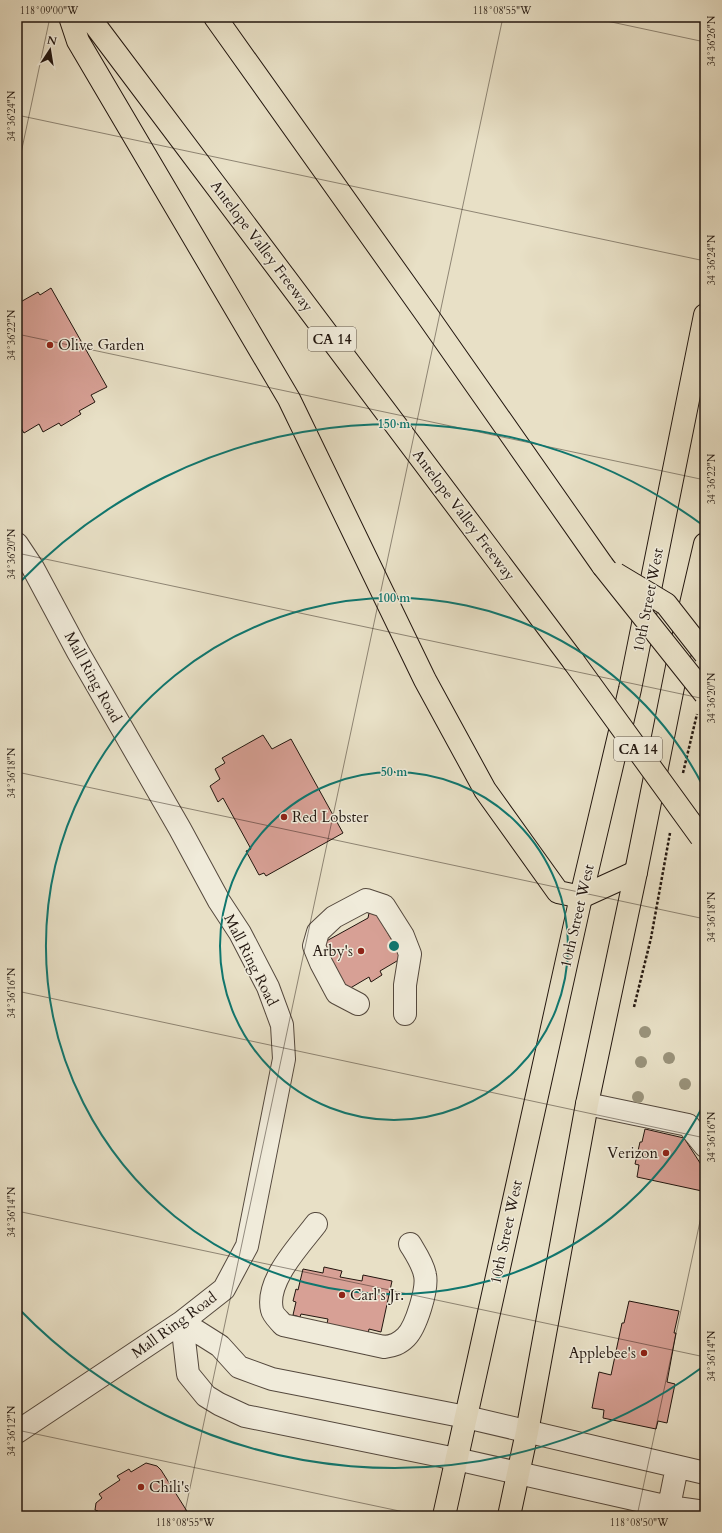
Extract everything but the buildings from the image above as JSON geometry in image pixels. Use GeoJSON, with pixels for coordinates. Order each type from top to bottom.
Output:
{"type":"FeatureCollection","features":[{"type":"Feature","properties":{"kind":"main road"},"geometry":{"type":"LineString","coordinates":[[70,17],[78,41],[289,399],[425,680],[485,790],[558,892],[581,897],[636,872]]}},
{"type":"Feature","properties":{"kind":"main road","name":"Antelope Valley Freeway"},"geometry":{"type":"LineString","coordinates":[[89,17],[574,662],[703,840]]}},
{"type":"Feature","properties":{"kind":"main road"},"geometry":{"type":"LineString","coordinates":[[215,17],[603,566],[704,693]]}},
{"type":"Feature","properties":{"kind":"main road","name":"10th Street West"},"geometry":{"type":"LineString","coordinates":[[444,1516],[581,897],[630,689],[705,316]]}},
{"type":"Feature","properties":{"kind":"main road"},"geometry":{"type":"LineString","coordinates":[[509,1516],[527,1432],[586,1104],[636,872],[681,648],[705,544]]}},
{"type":"Feature","properties":{"kind":"main road"},"geometry":{"type":"LineString","coordinates":[[603,566],[666,604],[705,654]]}},
{"type":"Feature","properties":{"kind":"main road"},"geometry":{"type":"LineString","coordinates":[[681,648],[705,598]]}},
{"type":"Feature","properties":{"kind":"lane","name":"Mall Ring Road"},"geometry":{"type":"LineString","coordinates":[[17,544],[34,568],[98,687],[180,829],[219,901],[240,933],[268,988],[282,1025],[284,1059],[247,1246],[224,1288],[182,1322],[17,1432]]}},
{"type":"Feature","properties":{"kind":"lane"},"geometry":{"type":"LineString","coordinates":[[358,1004],[337,993],[320,963],[314,946],[318,932],[334,917],[366,900],[384,906],[403,936],[410,954],[405,985],[405,1014]]}},
{"type":"Feature","properties":{"kind":"lane"},"geometry":{"type":"LineString","coordinates":[[586,1104],[688,1125],[705,1146]]}},
{"type":"Feature","properties":{"kind":"lane"},"geometry":{"type":"LineString","coordinates":[[316,1224],[294,1252],[274,1284],[271,1299],[272,1311],[283,1325],[384,1347],[396,1345],[406,1337],[411,1329],[420,1309],[425,1286],[425,1275],[420,1261],[410,1244]]}},
{"type":"Feature","properties":{"kind":"lane"},"geometry":{"type":"LineString","coordinates":[[182,1322],[220,1346],[239,1367],[272,1379],[466,1417],[705,1473]]}},
{"type":"Feature","properties":{"kind":"lane"},"geometry":{"type":"LineString","coordinates":[[182,1322],[188,1374],[206,1396],[245,1416],[456,1459],[668,1511],[705,1512]]}},
{"type":"Feature","properties":{"kind":"lane"},"geometry":{"type":"LineString","coordinates":[[668,1511],[677,1467]]}},
{"type":"Feature","properties":{"kind":"path"},"geometry":{"type":"LineString","coordinates":[[634,1007],[651,938],[664,859],[691,735],[704,693]]}},
{"type":"Feature","properties":{"kind":"place","name":"Olive Garden"},"geometry":{"type":"Point","coordinates":[50,345]}},
{"type":"Feature","properties":{"kind":"place","name":"Red Lobster"},"geometry":{"type":"Point","coordinates":[284,817]}},
{"type":"Feature","properties":{"kind":"place","name":"Arby's"},"geometry":{"type":"Point","coordinates":[361,951]}},
{"type":"Feature","properties":{"kind":"place","name":"Verizon"},"geometry":{"type":"Point","coordinates":[666,1153]}},
{"type":"Feature","properties":{"kind":"place","name":"Carl's Jr."},"geometry":{"type":"Point","coordinates":[342,1295]}},
{"type":"Feature","properties":{"kind":"place","name":"Applebee's"},"geometry":{"type":"Point","coordinates":[644,1353]}},
{"type":"Feature","properties":{"kind":"place","name":"Chili's"},"geometry":{"type":"Point","coordinates":[141,1487]}}]}
